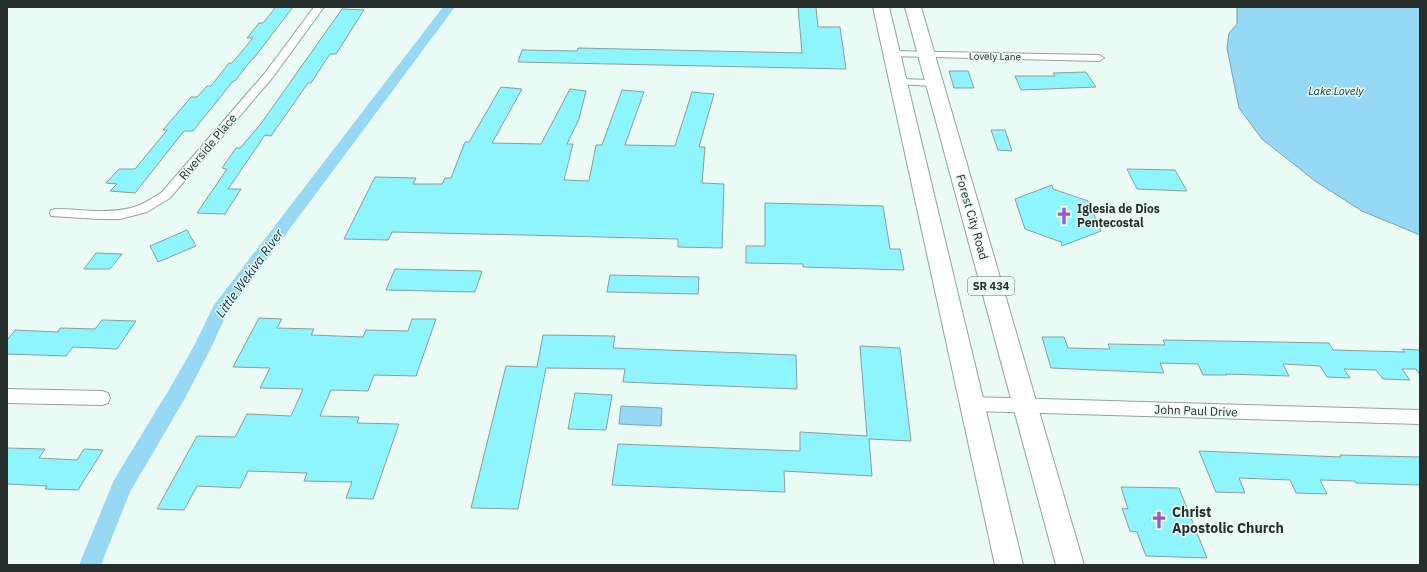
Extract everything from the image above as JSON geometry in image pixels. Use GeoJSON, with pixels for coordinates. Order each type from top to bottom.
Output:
{"type":"FeatureCollection","features":[{"type":"Feature","properties":{"kind":"main road"},"geometry":{"type":"LineString","coordinates":[[881,7],[1009,565]]}},
{"type":"Feature","properties":{"kind":"main road","name":"Forest City Road"},"geometry":{"type":"LineString","coordinates":[[913,7],[1070,565]]}},
{"type":"Feature","properties":{"kind":"street","name":"Riverside Place"},"geometry":{"type":"LineString","coordinates":[[56,213],[127,213],[152,205],[166,195],[269,75],[319,7]]}},
{"type":"Feature","properties":{"kind":"street","name":"Lovely Lane"},"geometry":{"type":"LineString","coordinates":[[892,54],[1099,58]]}},
{"type":"Feature","properties":{"kind":"street"},"geometry":{"type":"LineString","coordinates":[[898,82],[934,83]]}},
{"type":"Feature","properties":{"kind":"street"},"geometry":{"type":"LineString","coordinates":[[7,396],[102,398]]}},
{"type":"Feature","properties":{"kind":"street","name":"John Paul Drive"},"geometry":{"type":"LineString","coordinates":[[972,404],[1420,418]]}},
{"type":"Feature","properties":{"kind":"water","name":"Lake Lovely"},"geometry":{"type":"Polygon","coordinates":[[[1237,7],[1420,7],[1420,235],[1362,211],[1315,181],[1262,139],[1239,108],[1227,48],[1229,33],[1237,24],[1237,7]]]}},
{"type":"Feature","properties":{"kind":"water"},"geometry":{"type":"Polygon","coordinates":[[[621,406],[662,408],[661,426],[619,424],[621,406]]]}},
{"type":"Feature","properties":{"kind":"building"},"geometry":{"type":"Polygon","coordinates":[[[276,7],[293,7],[254,58],[235,81],[233,81],[193,131],[184,131],[135,193],[110,191],[117,184],[106,183],[119,169],[135,169],[167,130],[163,130],[191,97],[197,97],[207,86],[211,86],[229,63],[232,63],[253,38],[247,38],[259,23],[263,23],[276,7]]]}},
{"type":"Feature","properties":{"kind":"building"},"geometry":{"type":"Polygon","coordinates":[[[798,7],[816,7],[818,27],[840,27],[846,69],[518,62],[522,50],[577,51],[578,48],[802,53],[798,7]]]}},
{"type":"Feature","properties":{"kind":"building"},"geometry":{"type":"Polygon","coordinates":[[[342,9],[364,10],[336,54],[330,54],[311,83],[308,83],[271,136],[265,135],[228,189],[241,189],[225,214],[197,213],[227,169],[222,168],[236,148],[240,148],[260,125],[342,9]]]}},
{"type":"Feature","properties":{"kind":"building"},"geometry":{"type":"Polygon","coordinates":[[[949,71],[968,71],[974,88],[954,88],[949,71]]]}},
{"type":"Feature","properties":{"kind":"building"},"geometry":{"type":"Polygon","coordinates":[[[1086,72],[1096,87],[1021,90],[1015,76],[1055,76],[1053,73],[1086,72]]]}},
{"type":"Feature","properties":{"kind":"building"},"geometry":{"type":"Polygon","coordinates":[[[501,87],[522,89],[492,143],[541,144],[570,89],[586,91],[579,119],[567,144],[573,144],[564,180],[589,181],[596,145],[602,145],[622,90],[644,92],[625,145],[675,146],[692,92],[714,94],[699,147],[705,147],[702,183],[724,184],[722,248],[678,247],[678,239],[523,235],[392,232],[388,240],[344,239],[375,177],[416,178],[413,184],[442,184],[445,178],[451,178],[465,142],[469,142],[501,87]]]}},
{"type":"Feature","properties":{"kind":"building"},"geometry":{"type":"Polygon","coordinates":[[[991,130],[1005,130],[1012,151],[998,150],[991,130]]]}},
{"type":"Feature","properties":{"kind":"building"},"geometry":{"type":"Polygon","coordinates":[[[1127,169],[1175,170],[1187,191],[1137,189],[1127,169]]]}},
{"type":"Feature","properties":{"kind":"building","name":"Iglesia de Dios Pentecostal"},"geometry":{"type":"Polygon","coordinates":[[[1052,185],[1053,189],[1088,201],[1101,231],[1062,246],[1061,242],[1025,229],[1015,199],[1052,185]]]}},
{"type":"Feature","properties":{"kind":"building"},"geometry":{"type":"Polygon","coordinates":[[[765,203],[883,206],[890,249],[900,249],[904,270],[803,267],[803,264],[746,263],[746,246],[765,246],[765,203]]]}},
{"type":"Feature","properties":{"kind":"building"},"geometry":{"type":"Polygon","coordinates":[[[187,230],[196,246],[158,262],[150,246],[187,230]]]}},
{"type":"Feature","properties":{"kind":"building"},"geometry":{"type":"Polygon","coordinates":[[[96,253],[122,254],[110,269],[84,269],[96,253]]]}},
{"type":"Feature","properties":{"kind":"building"},"geometry":{"type":"Polygon","coordinates":[[[395,269],[482,271],[475,292],[386,290],[395,269]]]}},
{"type":"Feature","properties":{"kind":"building"},"geometry":{"type":"Polygon","coordinates":[[[610,275],[699,277],[698,294],[607,292],[610,275]]]}},
{"type":"Feature","properties":{"kind":"building"},"geometry":{"type":"Polygon","coordinates":[[[259,318],[282,319],[277,328],[314,329],[311,335],[363,337],[366,330],[408,331],[412,319],[436,319],[416,376],[374,375],[368,391],[331,390],[320,416],[359,417],[357,423],[399,424],[373,499],[346,498],[352,482],[304,481],[307,473],[248,471],[240,488],[197,486],[184,510],[157,509],[197,436],[235,437],[247,414],[291,416],[303,389],[260,388],[270,368],[233,367],[259,318]]]}},
{"type":"Feature","properties":{"kind":"building"},"geometry":{"type":"Polygon","coordinates":[[[102,320],[136,321],[117,349],[73,347],[66,356],[7,354],[7,340],[15,330],[58,332],[60,328],[95,329],[102,320]]]}},
{"type":"Feature","properties":{"kind":"building"},"geometry":{"type":"Polygon","coordinates":[[[543,335],[615,336],[613,348],[796,355],[797,389],[623,382],[625,369],[546,368],[518,509],[471,508],[506,366],[537,367],[543,335]]]}},
{"type":"Feature","properties":{"kind":"building"},"geometry":{"type":"Polygon","coordinates":[[[1042,337],[1064,337],[1068,348],[1110,349],[1108,344],[1165,345],[1163,340],[1329,343],[1333,350],[1405,352],[1402,349],[1420,350],[1420,375],[1416,369],[1402,369],[1410,380],[1383,379],[1376,370],[1344,369],[1350,378],[1327,377],[1320,366],[1283,364],[1289,376],[1226,374],[1227,375],[1203,375],[1198,364],[1160,363],[1164,373],[1051,368],[1042,337]]]}},
{"type":"Feature","properties":{"kind":"building"},"geometry":{"type":"Polygon","coordinates":[[[860,346],[900,348],[911,441],[869,439],[872,476],[784,471],[785,492],[612,485],[618,444],[800,451],[800,432],[867,436],[860,346]]]}},
{"type":"Feature","properties":{"kind":"building"},"geometry":{"type":"Polygon","coordinates":[[[575,393],[612,395],[606,430],[568,429],[575,393]]]}},
{"type":"Feature","properties":{"kind":"building"},"geometry":{"type":"Polygon","coordinates":[[[7,448],[45,449],[39,458],[77,460],[84,449],[103,450],[78,490],[45,489],[47,486],[7,484],[7,448]]]}},
{"type":"Feature","properties":{"kind":"building"},"geometry":{"type":"Polygon","coordinates":[[[1199,451],[1341,457],[1340,455],[1420,457],[1420,485],[1320,480],[1327,494],[1296,493],[1290,480],[1239,478],[1245,493],[1216,492],[1199,451]]]}},
{"type":"Feature","properties":{"kind":"building","name":"Christ Apostolic Church"},"geometry":{"type":"Polygon","coordinates":[[[1121,487],[1179,488],[1207,558],[1146,556],[1137,532],[1130,531],[1122,508],[1128,509],[1121,487]]]}},
{"type":"Feature","properties":{"kind":"waterway","name":"Little Wekiva River"},"geometry":{"type":"LineString","coordinates":[[90,565],[121,487],[177,394],[202,348],[220,310],[449,7]]}},
{"type":"Feature","properties":{"kind":"place","name":"Iglesia de Dios Pentecostal"},"geometry":{"type":"Point","coordinates":[1064,216]}},
{"type":"Feature","properties":{"kind":"place","name":"Christ Apostolic Church"},"geometry":{"type":"Point","coordinates":[1159,520]}}]}
